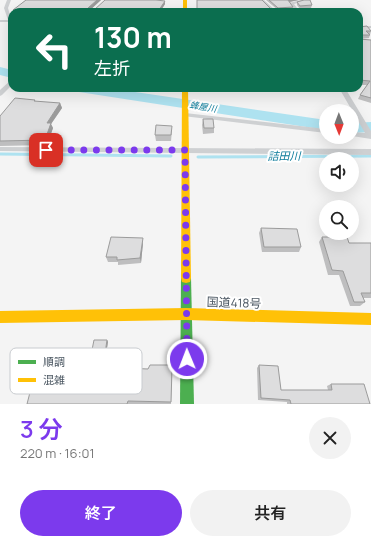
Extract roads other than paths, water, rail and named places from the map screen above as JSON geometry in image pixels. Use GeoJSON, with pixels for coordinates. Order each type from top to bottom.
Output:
{"type":"FeatureCollection","features":[{"type":"Feature","properties":{"kind":"main road"},"geometry":{"type":"LineString","coordinates":[[185,92],[187,404]]}},
{"type":"Feature","properties":{"kind":"main road","name":"国道418号"},"geometry":{"type":"LineString","coordinates":[[0,317],[186,314],[371,319]]}},
{"type":"Feature","properties":{"kind":"street"},"geometry":{"type":"LineString","coordinates":[[8,14],[6,5],[9,0]]}},
{"type":"Feature","properties":{"kind":"street"},"geometry":{"type":"LineString","coordinates":[[262,0],[271,8]]}},
{"type":"Feature","properties":{"kind":"street"},"geometry":{"type":"LineString","coordinates":[[295,8],[291,3],[307,0]]}},
{"type":"Feature","properties":{"kind":"street"},"geometry":{"type":"LineString","coordinates":[[0,94],[8,85]]}},
{"type":"Feature","properties":{"kind":"street"},"geometry":{"type":"LineString","coordinates":[[345,92],[361,118],[370,136]]}},
{"type":"Feature","properties":{"kind":"street"},"geometry":{"type":"LineString","coordinates":[[185,113],[319,130]]}},
{"type":"Feature","properties":{"kind":"street"},"geometry":{"type":"LineString","coordinates":[[359,135],[370,136]]}},
{"type":"Feature","properties":{"kind":"street"},"geometry":{"type":"LineString","coordinates":[[0,149],[371,152]]}},
{"type":"Feature","properties":{"kind":"waterway","name":"蜂屋川"},"geometry":{"type":"LineString","coordinates":[[0,71],[8,73]]}},
{"type":"Feature","properties":{"kind":"waterway","name":"蜂屋川"},"geometry":{"type":"LineString","coordinates":[[106,92],[319,124]]}},
{"type":"Feature","properties":{"kind":"waterway","name":"蜂屋川"},"geometry":{"type":"LineString","coordinates":[[359,128],[371,127]]}},
{"type":"Feature","properties":{"kind":"waterway","name":"詰田川"},"geometry":{"type":"LineString","coordinates":[[0,154],[171,156]]}},
{"type":"Feature","properties":{"kind":"waterway","name":"詰田川"},"geometry":{"type":"LineString","coordinates":[[198,157],[371,156]]}}]}
